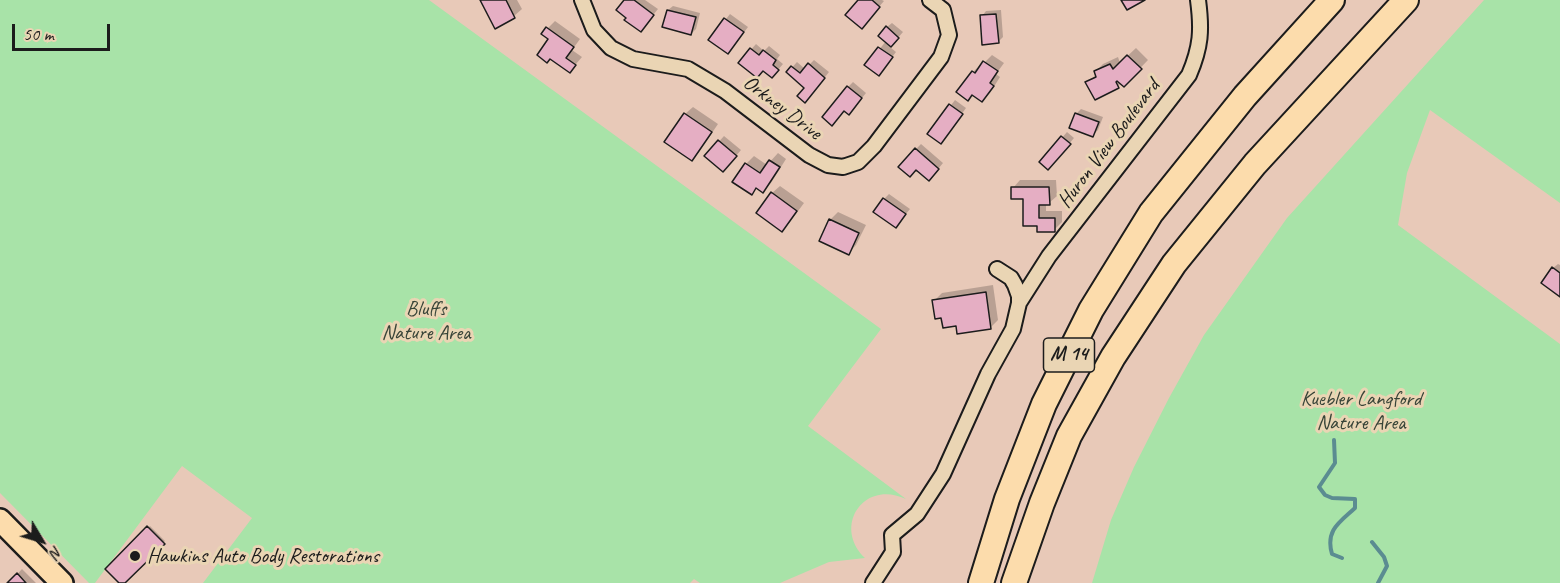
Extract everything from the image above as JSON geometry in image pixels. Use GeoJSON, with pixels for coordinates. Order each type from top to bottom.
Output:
{"type":"FeatureCollection","features":[{"type":"Feature","properties":{"kind":"highway","name":"M 14"},"geometry":{"type":"LineString","coordinates":[[981,583],[1006,499],[1044,404],[1097,300],[1151,213],[1245,96],[1332,0]]}},
{"type":"Feature","properties":{"kind":"highway","name":"M 14"},"geometry":{"type":"LineString","coordinates":[[1014,583],[1069,435],[1113,357],[1174,264],[1256,164],[1406,0]]}},
{"type":"Feature","properties":{"kind":"main road"},"geometry":{"type":"LineString","coordinates":[[0,520],[62,583]]}},
{"type":"Feature","properties":{"kind":"street","name":"Orkney Drive"},"geometry":{"type":"LineString","coordinates":[[582,0],[594,30],[611,48],[633,59],[688,69],[725,91],[809,155],[828,165],[843,167],[858,162],[874,146],[941,57],[949,34],[943,10],[930,0]]}},
{"type":"Feature","properties":{"kind":"street","name":"Huron View Boulevard"},"geometry":{"type":"LineString","coordinates":[[873,583],[893,552],[892,535],[916,514],[943,474],[988,374],[1013,329],[1019,303],[1049,256],[1189,75],[1197,56],[1201,37],[1198,0]]}},
{"type":"Feature","properties":{"kind":"street"},"geometry":{"type":"LineString","coordinates":[[997,269],[1011,278],[1019,303]]}},
{"type":"Feature","properties":{"kind":"green space","name":"Bluffs Nature Area"},"geometry":{"type":"Polygon","coordinates":[[[0,0],[429,0],[881,329],[808,426],[906,499],[891,494],[877,495],[866,500],[857,509],[852,520],[852,532],[856,545],[865,558],[829,562],[780,583],[700,583],[694,579],[690,583],[203,583],[252,518],[182,466],[95,583],[89,583],[0,493],[0,0]]]}},
{"type":"Feature","properties":{"kind":"green space","name":"Kuebler Langford Nature Area"},"geometry":{"type":"Polygon","coordinates":[[[1484,0],[1560,0],[1560,203],[1430,110],[1407,173],[1398,225],[1560,344],[1560,583],[1092,583],[1111,520],[1134,467],[1204,335],[1287,218],[1484,0]]]}},
{"type":"Feature","properties":{"kind":"building"},"geometry":{"type":"Polygon","coordinates":[[[480,0],[506,0],[515,18],[495,29],[480,0]]]}},
{"type":"Feature","properties":{"kind":"building"},"geometry":{"type":"Polygon","coordinates":[[[624,0],[634,0],[654,15],[641,32],[624,20],[626,18],[616,10],[624,0]]]}},
{"type":"Feature","properties":{"kind":"building"},"geometry":{"type":"Polygon","coordinates":[[[858,0],[872,0],[880,7],[862,29],[845,15],[858,0]]]}},
{"type":"Feature","properties":{"kind":"building"},"geometry":{"type":"Polygon","coordinates":[[[1121,0],[1145,0],[1127,10],[1121,0]]]}},
{"type":"Feature","properties":{"kind":"building"},"geometry":{"type":"Polygon","coordinates":[[[667,10],[696,17],[691,35],[662,27],[667,10]]]}},
{"type":"Feature","properties":{"kind":"building"},"geometry":{"type":"Polygon","coordinates":[[[996,14],[999,43],[982,45],[980,15],[996,14]]]}},
{"type":"Feature","properties":{"kind":"building"},"geometry":{"type":"Polygon","coordinates":[[[724,18],[744,32],[728,54],[708,40],[724,18]]]}},
{"type":"Feature","properties":{"kind":"building"},"geometry":{"type":"Polygon","coordinates":[[[886,26],[899,38],[891,47],[878,36],[886,26]]]}},
{"type":"Feature","properties":{"kind":"building"},"geometry":{"type":"Polygon","coordinates":[[[546,27],[574,47],[566,58],[576,65],[570,73],[550,59],[547,63],[537,55],[548,39],[541,34],[546,27]]]}},
{"type":"Feature","properties":{"kind":"building"},"geometry":{"type":"Polygon","coordinates":[[[878,47],[893,57],[879,76],[864,65],[878,47]]]}},
{"type":"Feature","properties":{"kind":"building"},"geometry":{"type":"Polygon","coordinates":[[[750,48],[759,55],[763,50],[776,60],[773,65],[779,70],[772,78],[763,71],[757,78],[738,63],[750,48]]]}},
{"type":"Feature","properties":{"kind":"building"},"geometry":{"type":"Polygon","coordinates":[[[1127,55],[1142,69],[1124,87],[1117,81],[1119,88],[1095,100],[1085,82],[1096,77],[1094,71],[1110,64],[1113,69],[1127,55]]]}},
{"type":"Feature","properties":{"kind":"building"},"geometry":{"type":"Polygon","coordinates":[[[983,61],[998,71],[990,83],[994,86],[982,102],[972,95],[968,101],[956,92],[972,71],[975,73],[983,61]]]}},
{"type":"Feature","properties":{"kind":"building"},"geometry":{"type":"Polygon","coordinates":[[[808,63],[825,78],[805,103],[797,96],[804,88],[786,72],[791,66],[800,73],[808,63]]]}},
{"type":"Feature","properties":{"kind":"building"},"geometry":{"type":"Polygon","coordinates":[[[847,86],[862,98],[849,115],[844,111],[832,126],[822,117],[847,86]]]}},
{"type":"Feature","properties":{"kind":"building"},"geometry":{"type":"Polygon","coordinates":[[[949,104],[963,114],[941,144],[927,134],[949,104]]]}},
{"type":"Feature","properties":{"kind":"building"},"geometry":{"type":"Polygon","coordinates":[[[684,113],[712,132],[692,161],[664,142],[684,113]]]}},
{"type":"Feature","properties":{"kind":"building"},"geometry":{"type":"Polygon","coordinates":[[[1075,113],[1099,122],[1093,137],[1069,128],[1075,113]]]}},
{"type":"Feature","properties":{"kind":"building"},"geometry":{"type":"Polygon","coordinates":[[[1061,136],[1071,144],[1048,170],[1039,162],[1061,136]]]}},
{"type":"Feature","properties":{"kind":"building"},"geometry":{"type":"Polygon","coordinates":[[[718,140],[737,156],[723,172],[704,156],[718,140]]]}},
{"type":"Feature","properties":{"kind":"building"},"geometry":{"type":"Polygon","coordinates":[[[915,148],[939,169],[929,181],[916,170],[910,177],[898,167],[915,148]]]}},
{"type":"Feature","properties":{"kind":"building"},"geometry":{"type":"Polygon","coordinates":[[[769,160],[780,167],[763,193],[756,188],[752,195],[732,182],[745,163],[760,173],[769,160]]]}},
{"type":"Feature","properties":{"kind":"building"},"geometry":{"type":"Polygon","coordinates":[[[1011,187],[1049,187],[1050,205],[1039,205],[1039,218],[1055,218],[1055,232],[1037,232],[1037,226],[1023,226],[1023,199],[1011,199],[1011,187]]]}},
{"type":"Feature","properties":{"kind":"building"},"geometry":{"type":"Polygon","coordinates":[[[771,192],[797,211],[782,232],[756,213],[771,192]]]}},
{"type":"Feature","properties":{"kind":"building"},"geometry":{"type":"Polygon","coordinates":[[[883,198],[906,214],[896,228],[873,212],[883,198]]]}},
{"type":"Feature","properties":{"kind":"building"},"geometry":{"type":"Polygon","coordinates":[[[829,219],[859,233],[849,255],[819,241],[829,219]]]}},
{"type":"Feature","properties":{"kind":"building"},"geometry":{"type":"Polygon","coordinates":[[[1552,267],[1560,273],[1560,297],[1541,283],[1552,267]]]}},
{"type":"Feature","properties":{"kind":"building"},"geometry":{"type":"Polygon","coordinates":[[[986,292],[991,329],[957,334],[956,326],[943,328],[941,318],[935,319],[932,300],[986,292]]]}},
{"type":"Feature","properties":{"kind":"building","name":"Hawkins Auto Body Restorations"},"geometry":{"type":"Polygon","coordinates":[[[147,526],[165,544],[125,583],[119,583],[105,569],[147,526]]]}},
{"type":"Feature","properties":{"kind":"building"},"geometry":{"type":"Polygon","coordinates":[[[17,573],[26,583],[7,583],[17,573]]]}},
{"type":"Feature","properties":{"kind":"waterway"},"geometry":{"type":"LineString","coordinates":[[1334,440],[1335,463],[1319,487],[1325,495],[1332,498],[1355,499],[1355,508],[1339,522],[1332,533],[1330,546],[1332,554],[1342,558]]}},
{"type":"Feature","properties":{"kind":"waterway"},"geometry":{"type":"LineString","coordinates":[[1372,542],[1384,557],[1387,566],[1378,583]]}},
{"type":"Feature","properties":{"kind":"place","name":"Hawkins Auto Body Restorations"},"geometry":{"type":"Point","coordinates":[135,556]}}]}
